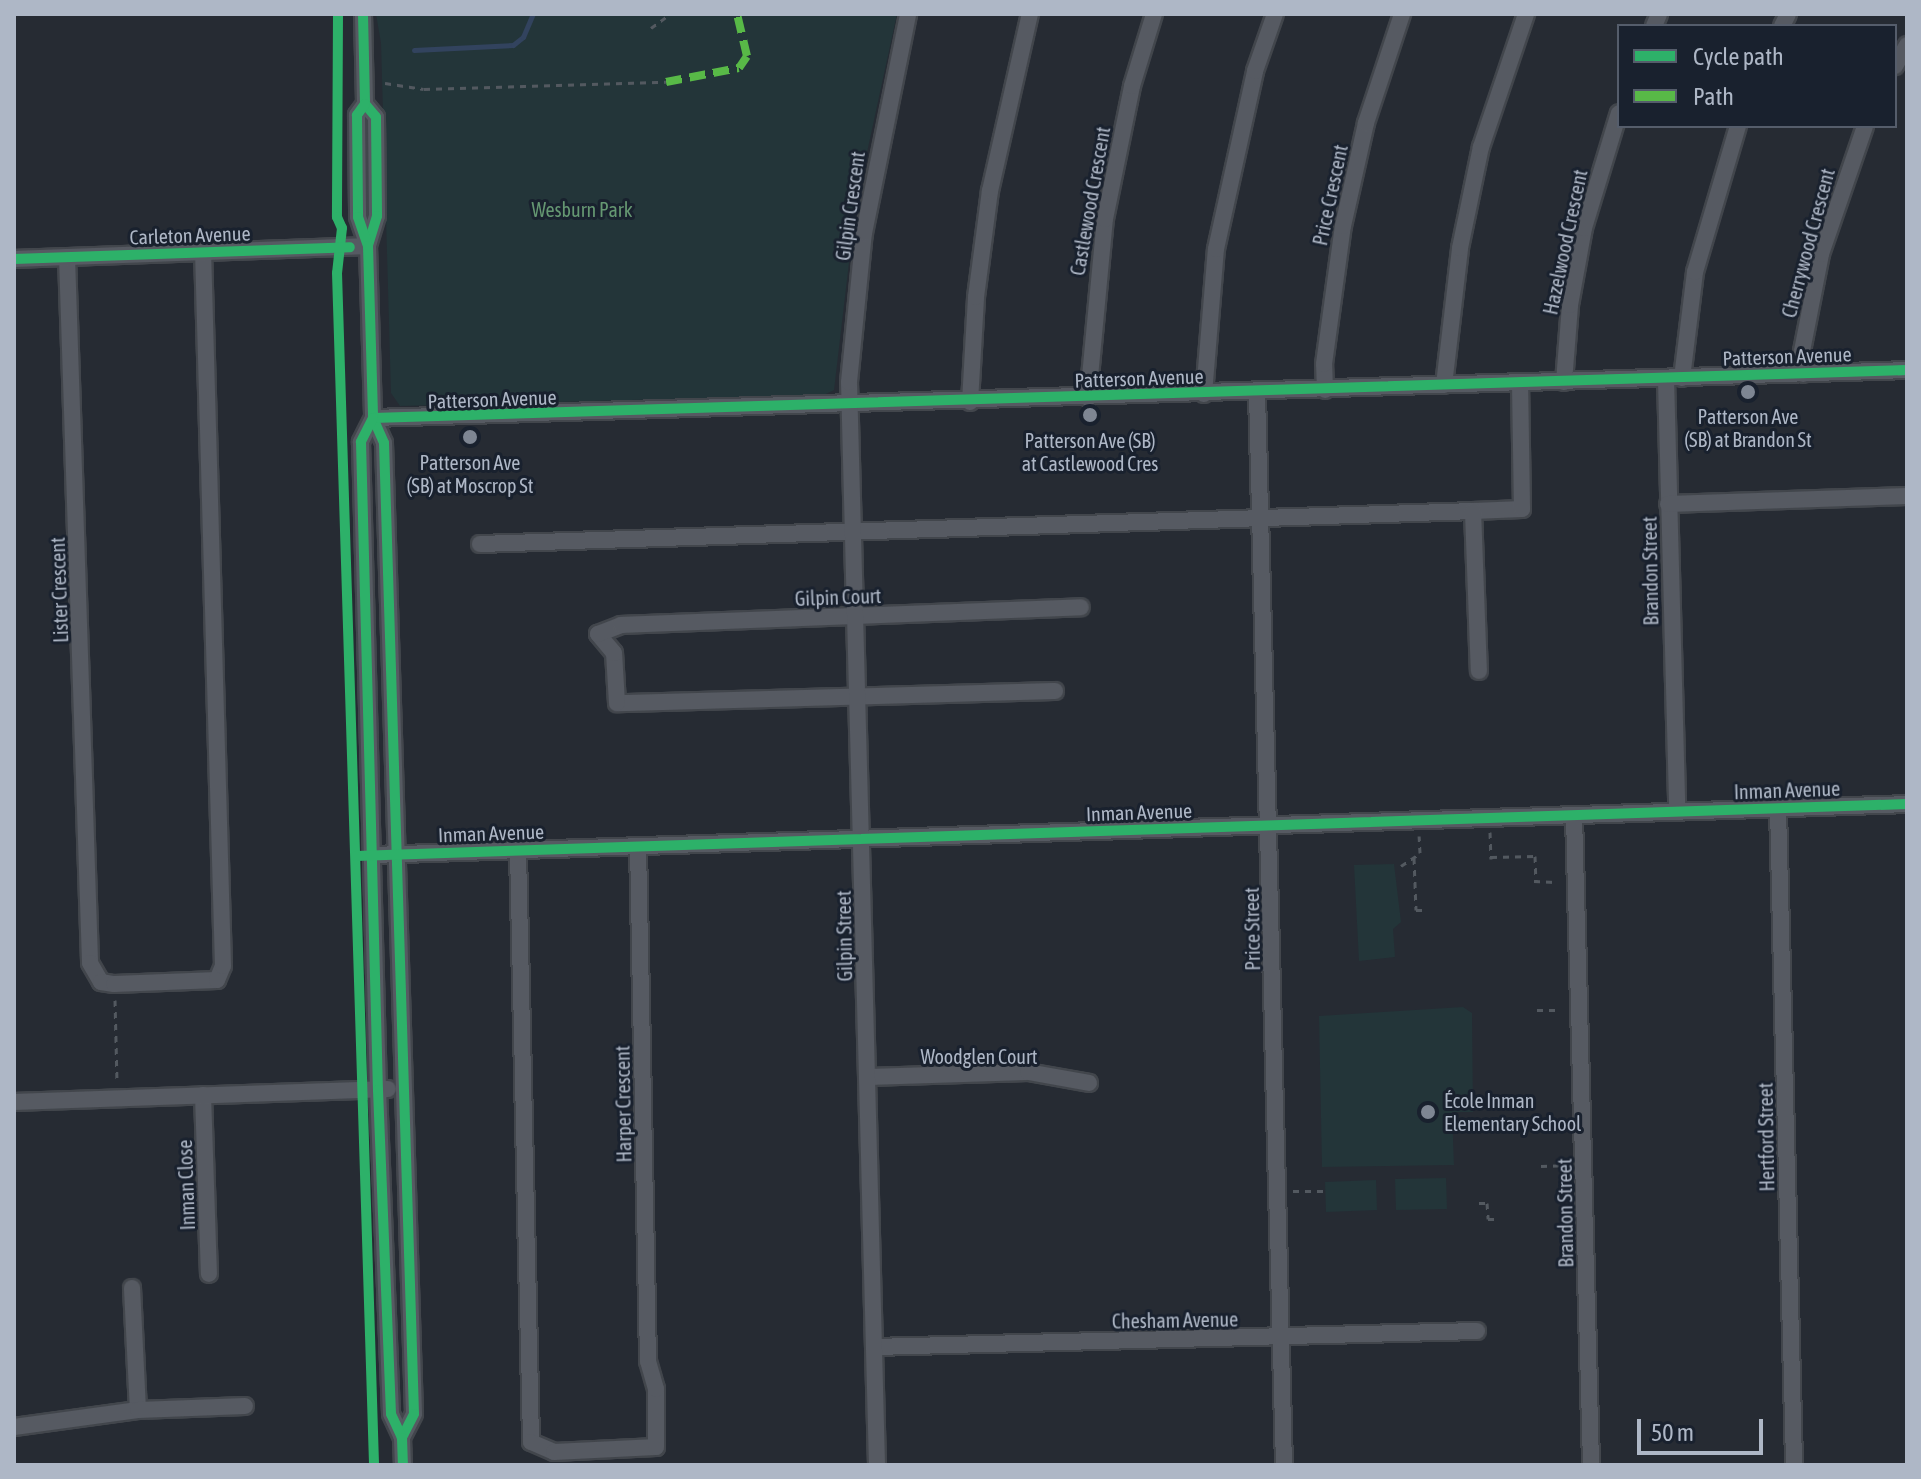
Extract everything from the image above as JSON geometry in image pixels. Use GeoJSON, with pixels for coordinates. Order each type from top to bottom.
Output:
{"type":"FeatureCollection","features":[{"type":"Feature","properties":{"kind":"street"},"geometry":{"type":"LineString","coordinates":[[363,14],[365,104],[357,115],[358,217],[368,246],[373,418],[384,443],[401,1089],[414,1414],[402,1438]]}},
{"type":"Feature","properties":{"kind":"street","name":"Gilpin Crescent"},"geometry":{"type":"LineString","coordinates":[[849,406],[864,233],[908,14]]}},
{"type":"Feature","properties":{"kind":"street"},"geometry":{"type":"LineString","coordinates":[[970,402],[976,297],[990,191],[1030,14]]}},
{"type":"Feature","properties":{"kind":"street","name":"Castlewood Crescent"},"geometry":{"type":"LineString","coordinates":[[1088,398],[1105,219],[1132,86],[1154,14]]}},
{"type":"Feature","properties":{"kind":"street"},"geometry":{"type":"LineString","coordinates":[[1204,394],[1216,249],[1255,71],[1275,14]]}},
{"type":"Feature","properties":{"kind":"street","name":"Price Crescent"},"geometry":{"type":"LineString","coordinates":[[1325,390],[1324,364],[1343,226],[1366,123],[1402,14]]}},
{"type":"Feature","properties":{"kind":"street"},"geometry":{"type":"LineString","coordinates":[[1444,385],[1460,248],[1481,147],[1526,14]]}},
{"type":"Feature","properties":{"kind":"street"},"geometry":{"type":"LineString","coordinates":[[1897,62],[1907,45]]}},
{"type":"Feature","properties":{"kind":"street","name":"Hazelwood Crescent"},"geometry":{"type":"LineString","coordinates":[[1564,382],[1570,305],[1584,228],[1617,120]]}},
{"type":"Feature","properties":{"kind":"street","name":"Brandon Street"},"geometry":{"type":"LineString","coordinates":[[1677,811],[1668,504],[1674,378],[1695,272],[1737,128]]}},
{"type":"Feature","properties":{"kind":"street","name":"Cherrywood Crescent"},"geometry":{"type":"LineString","coordinates":[[1803,374],[1802,351],[1821,254],[1864,128]]}},
{"type":"Feature","properties":{"kind":"street","name":"Carleton Avenue"},"geometry":{"type":"LineString","coordinates":[[14,259],[368,246]]}},
{"type":"Feature","properties":{"kind":"street"},"geometry":{"type":"LineString","coordinates":[[114,984],[217,980],[223,966],[203,252]]}},
{"type":"Feature","properties":{"kind":"street","name":"Lister Crescent"},"geometry":{"type":"LineString","coordinates":[[67,257],[90,963],[101,982],[114,984]]}},
{"type":"Feature","properties":{"kind":"street","name":"Patterson Avenue"},"geometry":{"type":"LineString","coordinates":[[373,418],[849,406],[1907,370]]}},
{"type":"Feature","properties":{"kind":"street"},"geometry":{"type":"LineString","coordinates":[[480,544],[1522,509],[1520,384]]}},
{"type":"Feature","properties":{"kind":"street","name":"Price Street"},"geometry":{"type":"LineString","coordinates":[[1257,393],[1284,1465]]}},
{"type":"Feature","properties":{"kind":"street","name":"Gilpin Street"},"geometry":{"type":"LineString","coordinates":[[849,406],[877,1465]]}},
{"type":"Feature","properties":{"kind":"street"},"geometry":{"type":"LineString","coordinates":[[373,418],[361,442],[378,1090],[391,1414],[402,1438],[403,1465]]}},
{"type":"Feature","properties":{"kind":"street"},"geometry":{"type":"LineString","coordinates":[[1668,504],[1907,496]]}},
{"type":"Feature","properties":{"kind":"street"},"geometry":{"type":"LineString","coordinates":[[1473,511],[1479,671]]}},
{"type":"Feature","properties":{"kind":"street","name":"Gilpin Court"},"geometry":{"type":"LineString","coordinates":[[858,697],[617,703],[614,653],[598,634],[621,625],[1081,607]]}},
{"type":"Feature","properties":{"kind":"street"},"geometry":{"type":"LineString","coordinates":[[858,697],[1055,691]]}},
{"type":"Feature","properties":{"kind":"street","name":"Inman Avenue"},"geometry":{"type":"LineString","coordinates":[[372,855],[1907,804]]}},
{"type":"Feature","properties":{"kind":"street","name":"Hertford Street"},"geometry":{"type":"LineString","coordinates":[[1778,808],[1794,1465]]}},
{"type":"Feature","properties":{"kind":"street","name":"Brandon Street"},"geometry":{"type":"LineString","coordinates":[[1574,815],[1591,1465]]}},
{"type":"Feature","properties":{"kind":"street","name":"Harper Crescent"},"geometry":{"type":"LineString","coordinates":[[518,850],[531,1442],[554,1452],[656,1447],[656,1389],[648,1361],[638,846]]}},
{"type":"Feature","properties":{"kind":"street","name":"Woodglen Court"},"geometry":{"type":"LineString","coordinates":[[868,1077],[1028,1072],[1089,1083]]}},
{"type":"Feature","properties":{"kind":"street"},"geometry":{"type":"LineString","coordinates":[[14,1102],[401,1089]]}},
{"type":"Feature","properties":{"kind":"street","name":"Inman Close"},"geometry":{"type":"LineString","coordinates":[[203,1095],[209,1274]]}},
{"type":"Feature","properties":{"kind":"street"},"geometry":{"type":"LineString","coordinates":[[132,1288],[138,1410]]}},
{"type":"Feature","properties":{"kind":"street","name":"Chesham Avenue"},"geometry":{"type":"LineString","coordinates":[[874,1347],[1477,1331]]}},
{"type":"Feature","properties":{"kind":"street"},"geometry":{"type":"LineString","coordinates":[[14,1427],[138,1410],[245,1406]]}},
{"type":"Feature","properties":{"kind":"path"},"geometry":{"type":"LineString","coordinates":[[651,28],[670,14]]}},
{"type":"Feature","properties":{"kind":"path"},"geometry":{"type":"LineString","coordinates":[[385,83],[424,89],[666,82]]}},
{"type":"Feature","properties":{"kind":"path"},"geometry":{"type":"LineString","coordinates":[[1490,832],[1491,858],[1535,856],[1535,882],[1555,882]]}},
{"type":"Feature","properties":{"kind":"path"},"geometry":{"type":"LineString","coordinates":[[1401,866],[1420,853],[1419,833]]}},
{"type":"Feature","properties":{"kind":"path"},"geometry":{"type":"LineString","coordinates":[[1414,858],[1416,910],[1425,910]]}},
{"type":"Feature","properties":{"kind":"path"},"geometry":{"type":"LineString","coordinates":[[114,984],[118,1099]]}},
{"type":"Feature","properties":{"kind":"path"},"geometry":{"type":"LineString","coordinates":[[1537,1010],[1580,1010]]}},
{"type":"Feature","properties":{"kind":"path"},"geometry":{"type":"LineString","coordinates":[[1541,1166],[1569,1165]]}},
{"type":"Feature","properties":{"kind":"path"},"geometry":{"type":"LineString","coordinates":[[1291,1190],[1325,1191]]}},
{"type":"Feature","properties":{"kind":"path"},"geometry":{"type":"LineString","coordinates":[[1479,1203],[1487,1203],[1488,1219],[1494,1219]]}},
{"type":"Feature","properties":{"kind":"green space","name":"Wesburn Park"},"geometry":{"type":"Polygon","coordinates":[[[376,14],[897,14],[856,203],[834,390],[824,395],[400,406],[391,393],[381,43],[376,14]]]}},
{"type":"Feature","properties":{"kind":"green space"},"geometry":{"type":"Polygon","coordinates":[[[1394,864],[1401,922],[1393,929],[1395,957],[1359,961],[1354,865],[1394,864]]]}},
{"type":"Feature","properties":{"kind":"green space"},"geometry":{"type":"Polygon","coordinates":[[[1463,1007],[1472,1013],[1473,1112],[1452,1112],[1454,1165],[1322,1167],[1319,1016],[1463,1007]]]}},
{"type":"Feature","properties":{"kind":"green space"},"geometry":{"type":"Polygon","coordinates":[[[1446,1178],[1447,1209],[1396,1210],[1395,1179],[1446,1178]]]}},
{"type":"Feature","properties":{"kind":"green space"},"geometry":{"type":"Polygon","coordinates":[[[1376,1180],[1377,1210],[1326,1212],[1325,1182],[1376,1180]]]}},
{"type":"Feature","properties":{"kind":"waterway"},"geometry":{"type":"LineString","coordinates":[[414,50],[513,45],[523,37],[533,14]]}},
{"type":"Feature","properties":{"kind":"marked path"},"geometry":{"type":"LineString","coordinates":[[666,82],[739,68],[747,56],[737,14]]}},
{"type":"Feature","properties":{"kind":"cycle path"},"geometry":{"type":"LineString","coordinates":[[338,14],[337,217],[342,228],[337,273],[374,1465]]}},
{"type":"Feature","properties":{"kind":"cycle path"},"geometry":{"type":"LineString","coordinates":[[363,14],[365,104],[376,117],[377,216],[368,246]]}},
{"type":"Feature","properties":{"kind":"cycle path"},"geometry":{"type":"LineString","coordinates":[[365,104],[357,115],[358,217],[368,246],[373,418],[384,443],[414,1414],[402,1438]]}},
{"type":"Feature","properties":{"kind":"cycle path"},"geometry":{"type":"LineString","coordinates":[[14,259],[350,247]]}},
{"type":"Feature","properties":{"kind":"cycle path"},"geometry":{"type":"LineString","coordinates":[[373,418],[1907,370]]}},
{"type":"Feature","properties":{"kind":"cycle path"},"geometry":{"type":"LineString","coordinates":[[373,418],[361,442],[378,1090],[391,1414],[402,1438],[403,1465]]}},
{"type":"Feature","properties":{"kind":"cycle path"},"geometry":{"type":"LineString","coordinates":[[356,856],[1907,804]]}},
{"type":"Feature","properties":{"kind":"place","name":"Patterson Ave (SB) at Brandon St"},"geometry":{"type":"Point","coordinates":[1748,392]}},
{"type":"Feature","properties":{"kind":"place","name":"Patterson Ave (SB) at Castlewood Cres"},"geometry":{"type":"Point","coordinates":[1090,415]}},
{"type":"Feature","properties":{"kind":"place","name":"Patterson Ave (SB) at Moscrop St"},"geometry":{"type":"Point","coordinates":[470,437]}},
{"type":"Feature","properties":{"kind":"place","name":"École Inman Elementary School"},"geometry":{"type":"Point","coordinates":[1428,1112]}}]}
